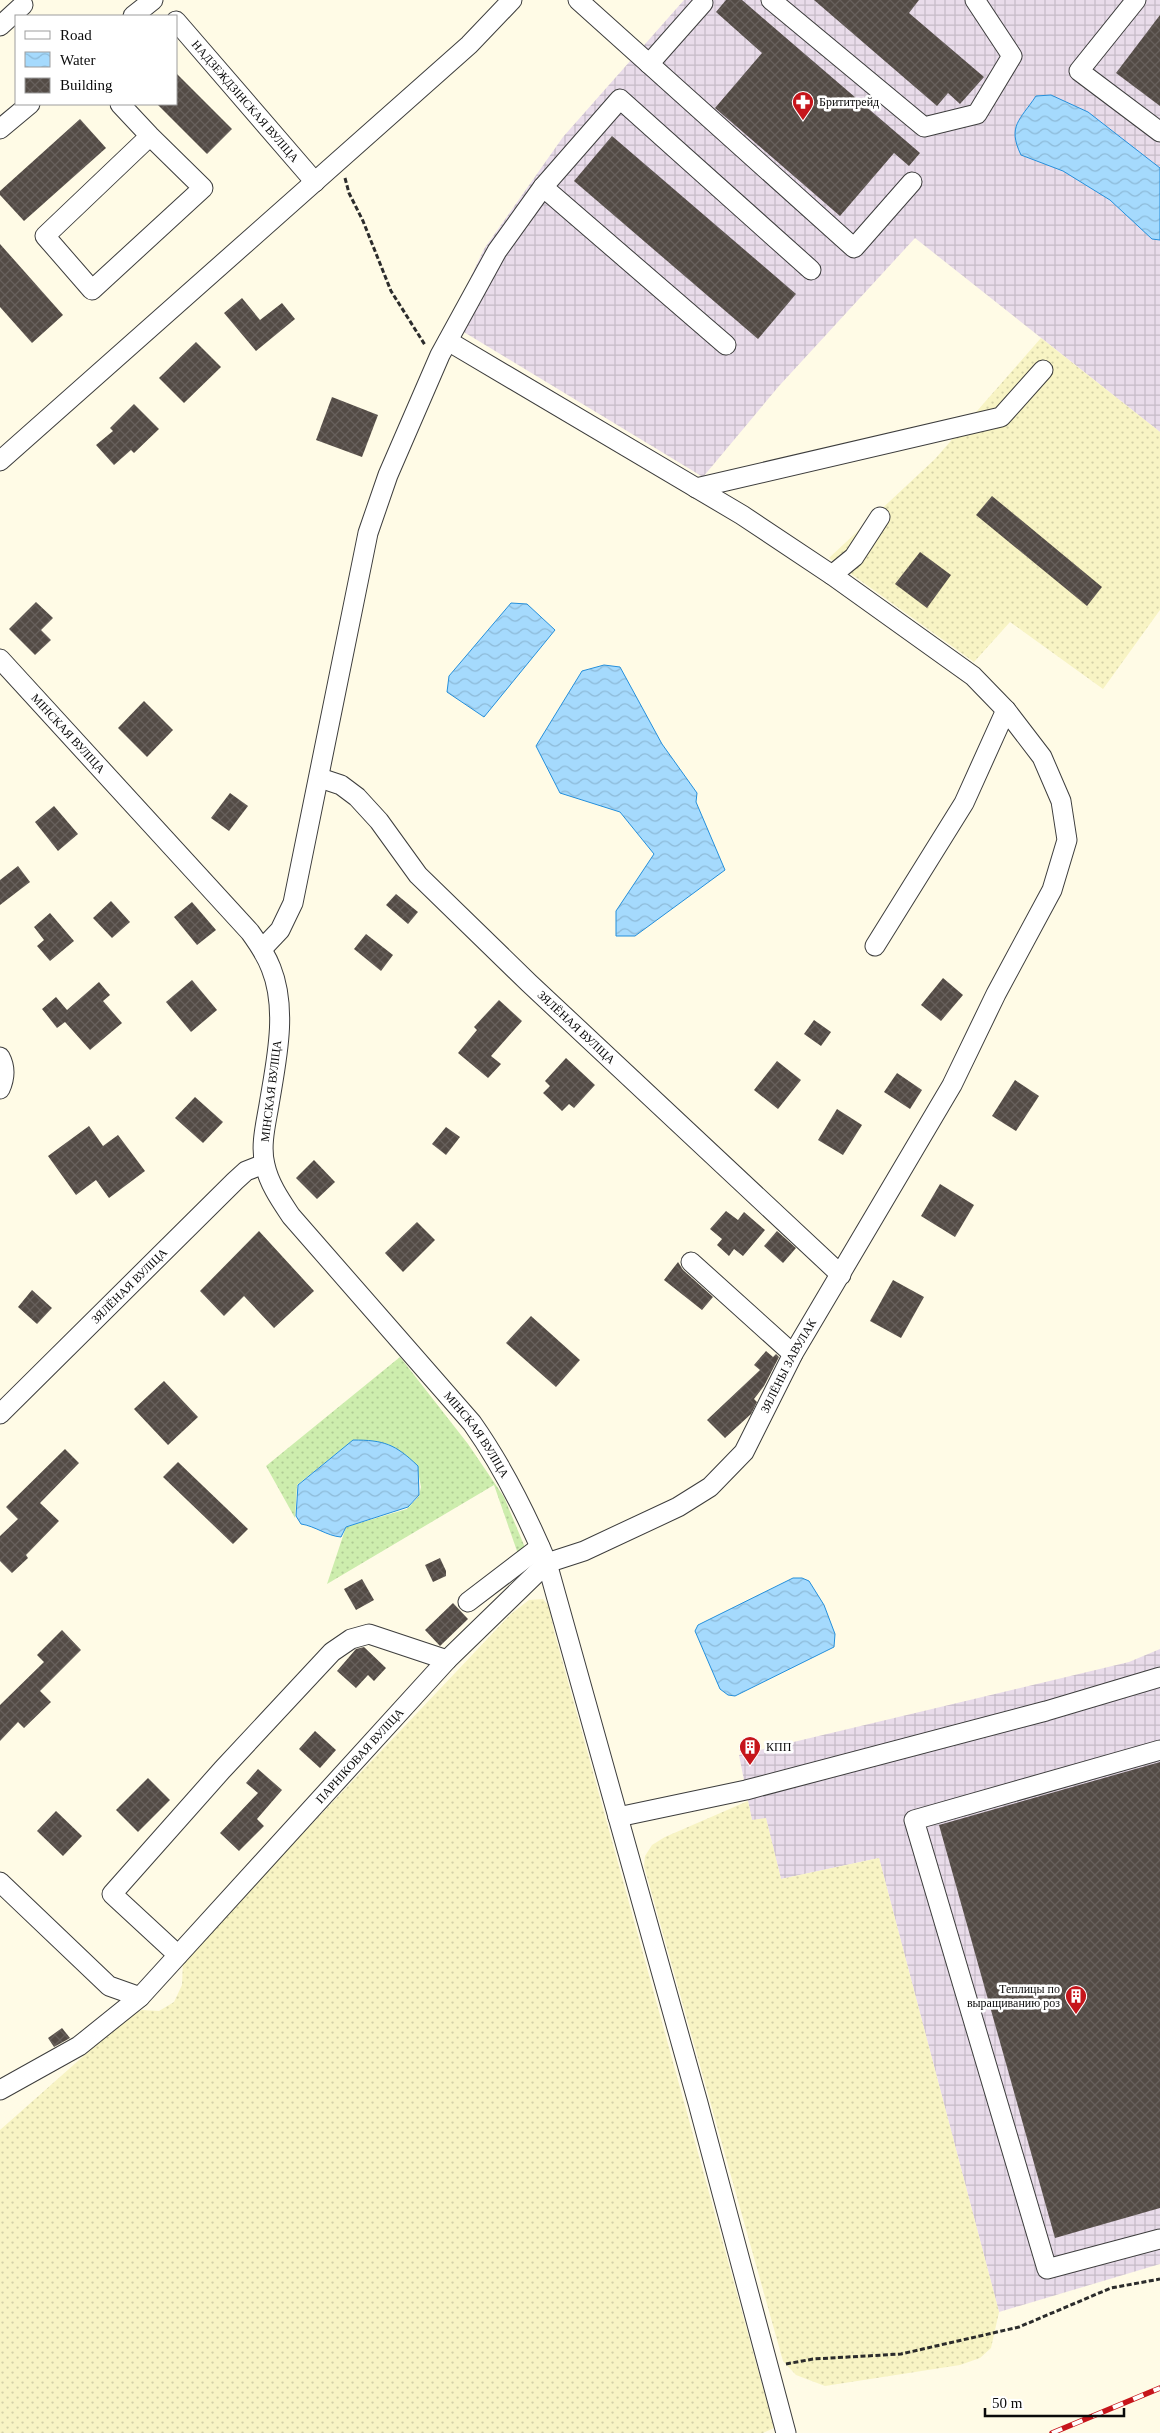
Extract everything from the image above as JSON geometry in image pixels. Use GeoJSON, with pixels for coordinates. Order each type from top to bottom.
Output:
{"type":"FeatureCollection","features":[{"type":"Feature","properties":{"kind":"street"},"geometry":{"type":"LineString","coordinates":[[134,15],[153,0]]}},
{"type":"Feature","properties":{"kind":"street"},"geometry":{"type":"LineString","coordinates":[[158,0],[171,15]]}},
{"type":"Feature","properties":{"kind":"street"},"geometry":{"type":"LineString","coordinates":[[0,461],[469,45],[512,0]]}},
{"type":"Feature","properties":{"kind":"street"},"geometry":{"type":"LineString","coordinates":[[578,0],[854,248],[912,182]]}},
{"type":"Feature","properties":{"kind":"street"},"geometry":{"type":"LineString","coordinates":[[771,0],[924,127],[977,114],[1012,56],[975,0]]}},
{"type":"Feature","properties":{"kind":"street"},"geometry":{"type":"LineString","coordinates":[[1136,0],[1079,71],[1160,132]]}},
{"type":"Feature","properties":{"kind":"street"},"geometry":{"type":"LineString","coordinates":[[649,64],[703,3]]}},
{"type":"Feature","properties":{"kind":"street"},"geometry":{"type":"LineString","coordinates":[[0,26],[25,7]]}},
{"type":"Feature","properties":{"kind":"street","name":"НАДЗЕЖДЗІНСКАЯ ВУЛІЦА"},"geometry":{"type":"LineString","coordinates":[[178,23],[315,182]]}},
{"type":"Feature","properties":{"kind":"street"},"geometry":{"type":"LineString","coordinates":[[262,949],[280,930],[293,903],[320,778],[368,533],[388,475],[444,348],[497,251],[543,187],[620,99],[811,270]]}},
{"type":"Feature","properties":{"kind":"street"},"geometry":{"type":"LineString","coordinates":[[0,129],[29,105]]}},
{"type":"Feature","properties":{"kind":"street"},"geometry":{"type":"LineString","coordinates":[[121,105],[203,188],[92,290],[45,236],[150,136]]}},
{"type":"Feature","properties":{"kind":"street"},"geometry":{"type":"LineString","coordinates":[[543,187],[726,345]]}},
{"type":"Feature","properties":{"kind":"street","name":"ЗЯЛЁНЫ ЗАВУЛАК"},"geometry":{"type":"LineString","coordinates":[[444,348],[742,515],[832,575],[973,676],[1006,710],[1042,757],[1061,801],[1067,840],[1052,890],[996,994],[952,1084],[793,1354],[744,1452],[710,1487],[678,1507],[584,1551],[541,1548]]}},
{"type":"Feature","properties":{"kind":"street"},"geometry":{"type":"LineString","coordinates":[[696,488],[1001,417],[1043,370]]}},
{"type":"Feature","properties":{"kind":"street"},"geometry":{"type":"LineString","coordinates":[[832,575],[854,557],[880,517]]}},
{"type":"Feature","properties":{"kind":"street","name":"МІНСКАЯ ВУЛІЦА"},"geometry":{"type":"LineString","coordinates":[[0,659],[250,932],[262,949],[271,968],[278,992],[279,1021],[273,1081],[265,1130],[264,1164],[278,1197],[291,1216],[472,1423],[496,1457],[541,1548],[698,2103],[786,2433]]}},
{"type":"Feature","properties":{"kind":"street"},"geometry":{"type":"LineString","coordinates":[[875,946],[964,803],[1006,710]]}},
{"type":"Feature","properties":{"kind":"street","name":"ЗЯЛЁНАЯ ВУЛІЦА"},"geometry":{"type":"LineString","coordinates":[[320,778],[341,785],[357,797],[379,820],[418,875],[529,983],[841,1274]]}},
{"type":"Feature","properties":{"kind":"street"},"geometry":{"type":"LineString","coordinates":[[0,1058],[4,1064],[5,1079],[0,1089]]}},
{"type":"Feature","properties":{"kind":"street","name":"ЗЯЛЁНАЯ ВУЛІЦА"},"geometry":{"type":"LineString","coordinates":[[0,1414],[235,1181],[246,1172],[264,1164]]}},
{"type":"Feature","properties":{"kind":"street"},"geometry":{"type":"LineString","coordinates":[[691,1262],[793,1354]]}},
{"type":"Feature","properties":{"kind":"street"},"geometry":{"type":"LineString","coordinates":[[468,1602],[541,1548]]}},
{"type":"Feature","properties":{"kind":"street","name":"ПАРНІКОВАЯ ВУЛІЦА"},"geometry":{"type":"LineString","coordinates":[[0,2090],[79,2046],[140,1997],[447,1660],[541,1548]]}},
{"type":"Feature","properties":{"kind":"street"},"geometry":{"type":"LineString","coordinates":[[178,1955],[112,1894],[222,1770],[332,1652],[351,1639],[369,1634],[447,1660]]}},
{"type":"Feature","properties":{"kind":"street"},"geometry":{"type":"LineString","coordinates":[[618,1817],[746,1790],[1046,1711],[1160,1676]]}},
{"type":"Feature","properties":{"kind":"street"},"geometry":{"type":"LineString","coordinates":[[1160,1750],[914,1820],[1047,2270],[1160,2239]]}},
{"type":"Feature","properties":{"kind":"street"},"geometry":{"type":"LineString","coordinates":[[0,1882],[109,1986],[140,1997]]}},
{"type":"Feature","properties":{"kind":"path"},"geometry":{"type":"LineString","coordinates":[[340,160],[349,194],[363,221],[391,291],[426,346],[444,348]]}},
{"type":"Feature","properties":{"kind":"path"},"geometry":{"type":"LineString","coordinates":[[769,2366],[813,2359],[910,2352],[1019,2327],[1111,2288],[1160,2279]]}},
{"type":"Feature","properties":{"kind":"shaded area"},"geometry":{"type":"Polygon","coordinates":[[[684,0],[1160,0],[1160,432],[915,238],[779,386],[703,477],[449,323],[484,249],[563,137],[684,0]]]}},
{"type":"Feature","properties":{"kind":"shaded area"},"geometry":{"type":"Polygon","coordinates":[[[1041,338],[1160,432],[1160,610],[1103,689],[1010,622],[974,662],[829,558],[935,459],[1041,338]]]}},
{"type":"Feature","properties":{"kind":"shaded area"},"geometry":{"type":"Polygon","coordinates":[[[543,1599],[549,1606],[554,1631],[774,2428],[763,2433],[0,2433],[0,2130],[130,2015],[142,2010],[159,2011],[174,2002],[182,1985],[183,1960],[511,1614],[529,1600],[543,1599]]]}},
{"type":"Feature","properties":{"kind":"shaded area"},"geometry":{"type":"Polygon","coordinates":[[[1160,1649],[1160,2264],[999,2312],[879,1858],[781,1879],[766,1819],[752,1821],[739,1755],[1129,1662],[1160,1649]]]}},
{"type":"Feature","properties":{"kind":"shaded area"},"geometry":{"type":"Polygon","coordinates":[[[748,1801],[752,1820],[766,1818],[781,1879],[879,1858],[999,2312],[991,2348],[980,2358],[960,2365],[825,2386],[796,2375],[783,2361],[644,1866],[645,1856],[652,1845],[665,1837],[748,1801]]]}},
{"type":"Feature","properties":{"kind":"green space"},"geometry":{"type":"Polygon","coordinates":[[[400,1357],[468,1444],[504,1497],[531,1562],[531,1568],[525,1574],[494,1485],[327,1584],[346,1527],[407,1509],[419,1496],[421,1487],[417,1466],[352,1441],[297,1485],[295,1518],[266,1466],[400,1357]]]}},
{"type":"Feature","properties":{"kind":"water"},"geometry":{"type":"Polygon","coordinates":[[[1051,95],[1088,112],[1160,168],[1160,240],[1152,239],[1110,200],[1063,171],[1021,155],[1015,137],[1017,124],[1036,96],[1051,95]]]}},
{"type":"Feature","properties":{"kind":"water"},"geometry":{"type":"Polygon","coordinates":[[[511,603],[527,604],[555,630],[484,717],[447,692],[449,676],[511,603]]]}},
{"type":"Feature","properties":{"kind":"water"},"geometry":{"type":"Polygon","coordinates":[[[604,665],[620,667],[662,744],[697,793],[696,802],[725,870],[635,936],[616,936],[616,911],[654,854],[620,812],[560,793],[536,746],[582,671],[604,665]]]}},
{"type":"Feature","properties":{"kind":"water"},"geometry":{"type":"Polygon","coordinates":[[[353,1440],[381,1442],[396,1448],[410,1459],[418,1466],[419,1495],[408,1507],[346,1527],[341,1537],[301,1524],[296,1516],[298,1485],[353,1440]]]}},
{"type":"Feature","properties":{"kind":"water"},"geometry":{"type":"Polygon","coordinates":[[[793,1578],[802,1578],[809,1581],[824,1605],[835,1634],[834,1647],[735,1696],[728,1695],[720,1689],[695,1631],[698,1625],[793,1578]]]}},
{"type":"Feature","properties":{"kind":"building"},"geometry":{"type":"Polygon","coordinates":[[[726,0],[742,0],[920,153],[909,166],[894,153],[840,216],[715,108],[762,53],[716,12],[726,0]]]}},
{"type":"Feature","properties":{"kind":"building"},"geometry":{"type":"Polygon","coordinates":[[[814,0],[919,0],[909,13],[984,77],[960,104],[948,93],[937,106],[814,0]]]}},
{"type":"Feature","properties":{"kind":"building"},"geometry":{"type":"Polygon","coordinates":[[[1160,15],[1160,106],[1116,73],[1160,15]]]}},
{"type":"Feature","properties":{"kind":"building"},"geometry":{"type":"Polygon","coordinates":[[[178,75],[232,129],[207,154],[158,105],[178,105],[178,75]]]}},
{"type":"Feature","properties":{"kind":"building"},"geometry":{"type":"Polygon","coordinates":[[[80,119],[106,148],[24,221],[0,195],[0,191],[80,119]]]}},
{"type":"Feature","properties":{"kind":"building"},"geometry":{"type":"Polygon","coordinates":[[[612,136],[796,294],[758,339],[574,181],[612,136]]]}},
{"type":"Feature","properties":{"kind":"building"},"geometry":{"type":"Polygon","coordinates":[[[0,244],[63,315],[32,343],[0,307],[0,244]]]}},
{"type":"Feature","properties":{"kind":"building"},"geometry":{"type":"Polygon","coordinates":[[[242,298],[260,320],[282,303],[295,319],[256,351],[224,313],[242,298]]]}},
{"type":"Feature","properties":{"kind":"building"},"geometry":{"type":"Polygon","coordinates":[[[196,342],[221,367],[184,403],[159,378],[196,342]]]}},
{"type":"Feature","properties":{"kind":"building"},"geometry":{"type":"Polygon","coordinates":[[[332,397],[378,415],[362,457],[316,440],[332,397]]]}},
{"type":"Feature","properties":{"kind":"building"},"geometry":{"type":"Polygon","coordinates":[[[134,404],[159,429],[134,453],[131,450],[114,465],[96,445],[113,431],[110,428],[134,404]]]}},
{"type":"Feature","properties":{"kind":"building"},"geometry":{"type":"Polygon","coordinates":[[[992,496],[1102,587],[1087,606],[976,515],[992,496]]]}},
{"type":"Feature","properties":{"kind":"building"},"geometry":{"type":"Polygon","coordinates":[[[920,552],[951,575],[927,608],[895,584],[920,552]]]}},
{"type":"Feature","properties":{"kind":"building"},"geometry":{"type":"Polygon","coordinates":[[[36,602],[53,618],[41,630],[51,640],[35,655],[9,629],[36,602]]]}},
{"type":"Feature","properties":{"kind":"building"},"geometry":{"type":"Polygon","coordinates":[[[144,701],[173,730],[147,757],[118,728],[144,701]]]}},
{"type":"Feature","properties":{"kind":"building"},"geometry":{"type":"Polygon","coordinates":[[[230,793],[248,806],[229,831],[211,818],[230,793]]]}},
{"type":"Feature","properties":{"kind":"building"},"geometry":{"type":"Polygon","coordinates":[[[54,806],[78,834],[58,851],[35,822],[54,806]]]}},
{"type":"Feature","properties":{"kind":"building"},"geometry":{"type":"Polygon","coordinates":[[[18,866],[30,882],[0,905],[0,880],[18,866]]]}},
{"type":"Feature","properties":{"kind":"building"},"geometry":{"type":"Polygon","coordinates":[[[396,894],[418,912],[408,924],[386,905],[396,894]]]}},
{"type":"Feature","properties":{"kind":"building"},"geometry":{"type":"Polygon","coordinates":[[[111,901],[130,922],[112,938],[93,918],[111,901]]]}},
{"type":"Feature","properties":{"kind":"building"},"geometry":{"type":"Polygon","coordinates":[[[192,902],[216,930],[197,945],[174,917],[192,902]]]}},
{"type":"Feature","properties":{"kind":"building"},"geometry":{"type":"Polygon","coordinates":[[[50,913],[74,941],[50,961],[37,946],[44,940],[34,927],[50,913]]]}},
{"type":"Feature","properties":{"kind":"building"},"geometry":{"type":"Polygon","coordinates":[[[366,934],[393,955],[381,971],[354,949],[366,934]]]}},
{"type":"Feature","properties":{"kind":"building"},"geometry":{"type":"Polygon","coordinates":[[[943,978],[963,995],[941,1021],[921,1005],[943,978]]]}},
{"type":"Feature","properties":{"kind":"building"},"geometry":{"type":"Polygon","coordinates":[[[192,980],[217,1010],[191,1032],[166,1002],[192,980]]]}},
{"type":"Feature","properties":{"kind":"building"},"geometry":{"type":"Polygon","coordinates":[[[99,982],[110,995],[103,1001],[122,1023],[90,1050],[65,1022],[57,1028],[42,1009],[56,997],[67,1010],[99,982]]]}},
{"type":"Feature","properties":{"kind":"building"},"geometry":{"type":"Polygon","coordinates":[[[499,1000],[522,1021],[491,1056],[501,1064],[488,1078],[458,1053],[477,1030],[474,1027],[499,1000]]]}},
{"type":"Feature","properties":{"kind":"building"},"geometry":{"type":"Polygon","coordinates":[[[814,1020],[831,1032],[821,1046],[804,1034],[814,1020]]]}},
{"type":"Feature","properties":{"kind":"building"},"geometry":{"type":"Polygon","coordinates":[[[566,1058],[595,1085],[574,1108],[569,1104],[562,1111],[543,1093],[550,1086],[545,1081],[566,1058]]]}},
{"type":"Feature","properties":{"kind":"building"},"geometry":{"type":"Polygon","coordinates":[[[777,1061],[801,1080],[778,1109],[754,1090],[777,1061]]]}},
{"type":"Feature","properties":{"kind":"building"},"geometry":{"type":"Polygon","coordinates":[[[897,1073],[922,1090],[910,1109],[884,1092],[897,1073]]]}},
{"type":"Feature","properties":{"kind":"building"},"geometry":{"type":"Polygon","coordinates":[[[1015,1080],[1039,1096],[1016,1131],[992,1116],[1015,1080]]]}},
{"type":"Feature","properties":{"kind":"building"},"geometry":{"type":"Polygon","coordinates":[[[195,1097],[223,1122],[203,1143],[175,1118],[195,1097]]]}},
{"type":"Feature","properties":{"kind":"building"},"geometry":{"type":"Polygon","coordinates":[[[837,1109],[862,1125],[843,1155],[818,1140],[837,1109]]]}},
{"type":"Feature","properties":{"kind":"building"},"geometry":{"type":"Polygon","coordinates":[[[89,1126],[103,1146],[118,1135],[145,1171],[109,1198],[96,1180],[76,1195],[48,1156],[89,1126]]]}},
{"type":"Feature","properties":{"kind":"building"},"geometry":{"type":"Polygon","coordinates":[[[446,1127],[460,1137],[446,1155],[432,1144],[446,1127]]]}},
{"type":"Feature","properties":{"kind":"building"},"geometry":{"type":"Polygon","coordinates":[[[314,1160],[335,1182],[317,1199],[296,1178],[314,1160]]]}},
{"type":"Feature","properties":{"kind":"building"},"geometry":{"type":"Polygon","coordinates":[[[940,1184],[974,1205],[955,1237],[921,1216],[940,1184]]]}},
{"type":"Feature","properties":{"kind":"building"},"geometry":{"type":"Polygon","coordinates":[[[726,1211],[738,1220],[744,1212],[765,1230],[743,1256],[734,1249],[729,1256],[717,1245],[722,1239],[710,1229],[726,1211]]]}},
{"type":"Feature","properties":{"kind":"building"},"geometry":{"type":"Polygon","coordinates":[[[417,1222],[435,1240],[403,1272],[385,1253],[417,1222]]]}},
{"type":"Feature","properties":{"kind":"building"},"geometry":{"type":"Polygon","coordinates":[[[259,1231],[314,1291],[274,1328],[244,1296],[224,1316],[200,1291],[259,1231]]]}},
{"type":"Feature","properties":{"kind":"building"},"geometry":{"type":"Polygon","coordinates":[[[777,1231],[796,1248],[783,1263],[764,1246],[777,1231]]]}},
{"type":"Feature","properties":{"kind":"building"},"geometry":{"type":"Polygon","coordinates":[[[678,1262],[683,1270],[713,1297],[702,1310],[664,1280],[678,1262]]]}},
{"type":"Feature","properties":{"kind":"building"},"geometry":{"type":"Polygon","coordinates":[[[893,1280],[924,1297],[901,1338],[870,1321],[893,1280]]]}},
{"type":"Feature","properties":{"kind":"building"},"geometry":{"type":"Polygon","coordinates":[[[32,1290],[52,1308],[37,1324],[18,1307],[32,1290]]]}},
{"type":"Feature","properties":{"kind":"building"},"geometry":{"type":"Polygon","coordinates":[[[531,1316],[580,1360],[556,1387],[506,1343],[531,1316]]]}},
{"type":"Feature","properties":{"kind":"building"},"geometry":{"type":"Polygon","coordinates":[[[766,1351],[773,1357],[776,1354],[779,1357],[764,1386],[754,1399],[757,1402],[751,1414],[725,1438],[707,1420],[760,1370],[754,1365],[766,1351]]]}},
{"type":"Feature","properties":{"kind":"building"},"geometry":{"type":"Polygon","coordinates":[[[164,1381],[198,1417],[168,1445],[134,1409],[164,1381]]]}},
{"type":"Feature","properties":{"kind":"building"},"geometry":{"type":"Polygon","coordinates":[[[65,1449],[79,1463],[40,1503],[59,1521],[26,1555],[28,1558],[12,1573],[0,1561],[0,1536],[18,1519],[6,1507],[65,1449]]]}},
{"type":"Feature","properties":{"kind":"building"},"geometry":{"type":"Polygon","coordinates":[[[178,1462],[248,1529],[233,1544],[163,1477],[178,1462]]]}},
{"type":"Feature","properties":{"kind":"building"},"geometry":{"type":"Polygon","coordinates":[[[440,1558],[446,1571],[446,1576],[433,1582],[425,1565],[440,1558]]]}},
{"type":"Feature","properties":{"kind":"building"},"geometry":{"type":"Polygon","coordinates":[[[362,1579],[374,1600],[356,1610],[344,1589],[362,1579]]]}},
{"type":"Feature","properties":{"kind":"building"},"geometry":{"type":"Polygon","coordinates":[[[453,1603],[468,1619],[440,1646],[425,1630],[453,1603]]]}},
{"type":"Feature","properties":{"kind":"building"},"geometry":{"type":"Polygon","coordinates":[[[62,1630],[81,1650],[40,1691],[51,1702],[24,1728],[18,1722],[0,1741],[0,1705],[44,1662],[37,1655],[62,1630]]]}},
{"type":"Feature","properties":{"kind":"building"},"geometry":{"type":"Polygon","coordinates":[[[364,1647],[386,1668],[374,1681],[368,1675],[356,1688],[337,1671],[356,1649],[364,1647]]]}},
{"type":"Feature","properties":{"kind":"building"},"geometry":{"type":"Polygon","coordinates":[[[315,1731],[336,1750],[320,1768],[299,1749],[315,1731]]]}},
{"type":"Feature","properties":{"kind":"building","name":"Теплицы по выращиванию роз"},"geometry":{"type":"Polygon","coordinates":[[[1160,1762],[1160,2208],[1055,2238],[939,1825],[1160,1762]]]}},
{"type":"Feature","properties":{"kind":"building"},"geometry":{"type":"Polygon","coordinates":[[[258,1769],[282,1790],[257,1819],[264,1826],[239,1851],[220,1833],[258,1793],[246,1783],[258,1769]]]}},
{"type":"Feature","properties":{"kind":"building"},"geometry":{"type":"Polygon","coordinates":[[[148,1778],[170,1800],[138,1832],[116,1810],[148,1778]]]}},
{"type":"Feature","properties":{"kind":"building"},"geometry":{"type":"Polygon","coordinates":[[[56,1811],[82,1836],[63,1856],[37,1831],[56,1811]]]}},
{"type":"Feature","properties":{"kind":"building"},"geometry":{"type":"Polygon","coordinates":[[[62,2028],[70,2038],[54,2047],[48,2038],[62,2028]]]}},
{"type":"Feature","properties":{"kind":"railway"},"geometry":{"type":"LineString","coordinates":[[1052,2433],[1160,2388]]}},
{"type":"Feature","properties":{"kind":"place","name":"Брититрейд"},"geometry":{"type":"Point","coordinates":[803,121]}},
{"type":"Feature","properties":{"kind":"place","name":"КПП"},"geometry":{"type":"Point","coordinates":[750,1766]}},
{"type":"Feature","properties":{"kind":"place","name":"Теплицы по выращиванию роз"},"geometry":{"type":"Point","coordinates":[1076,2015]}}]}
